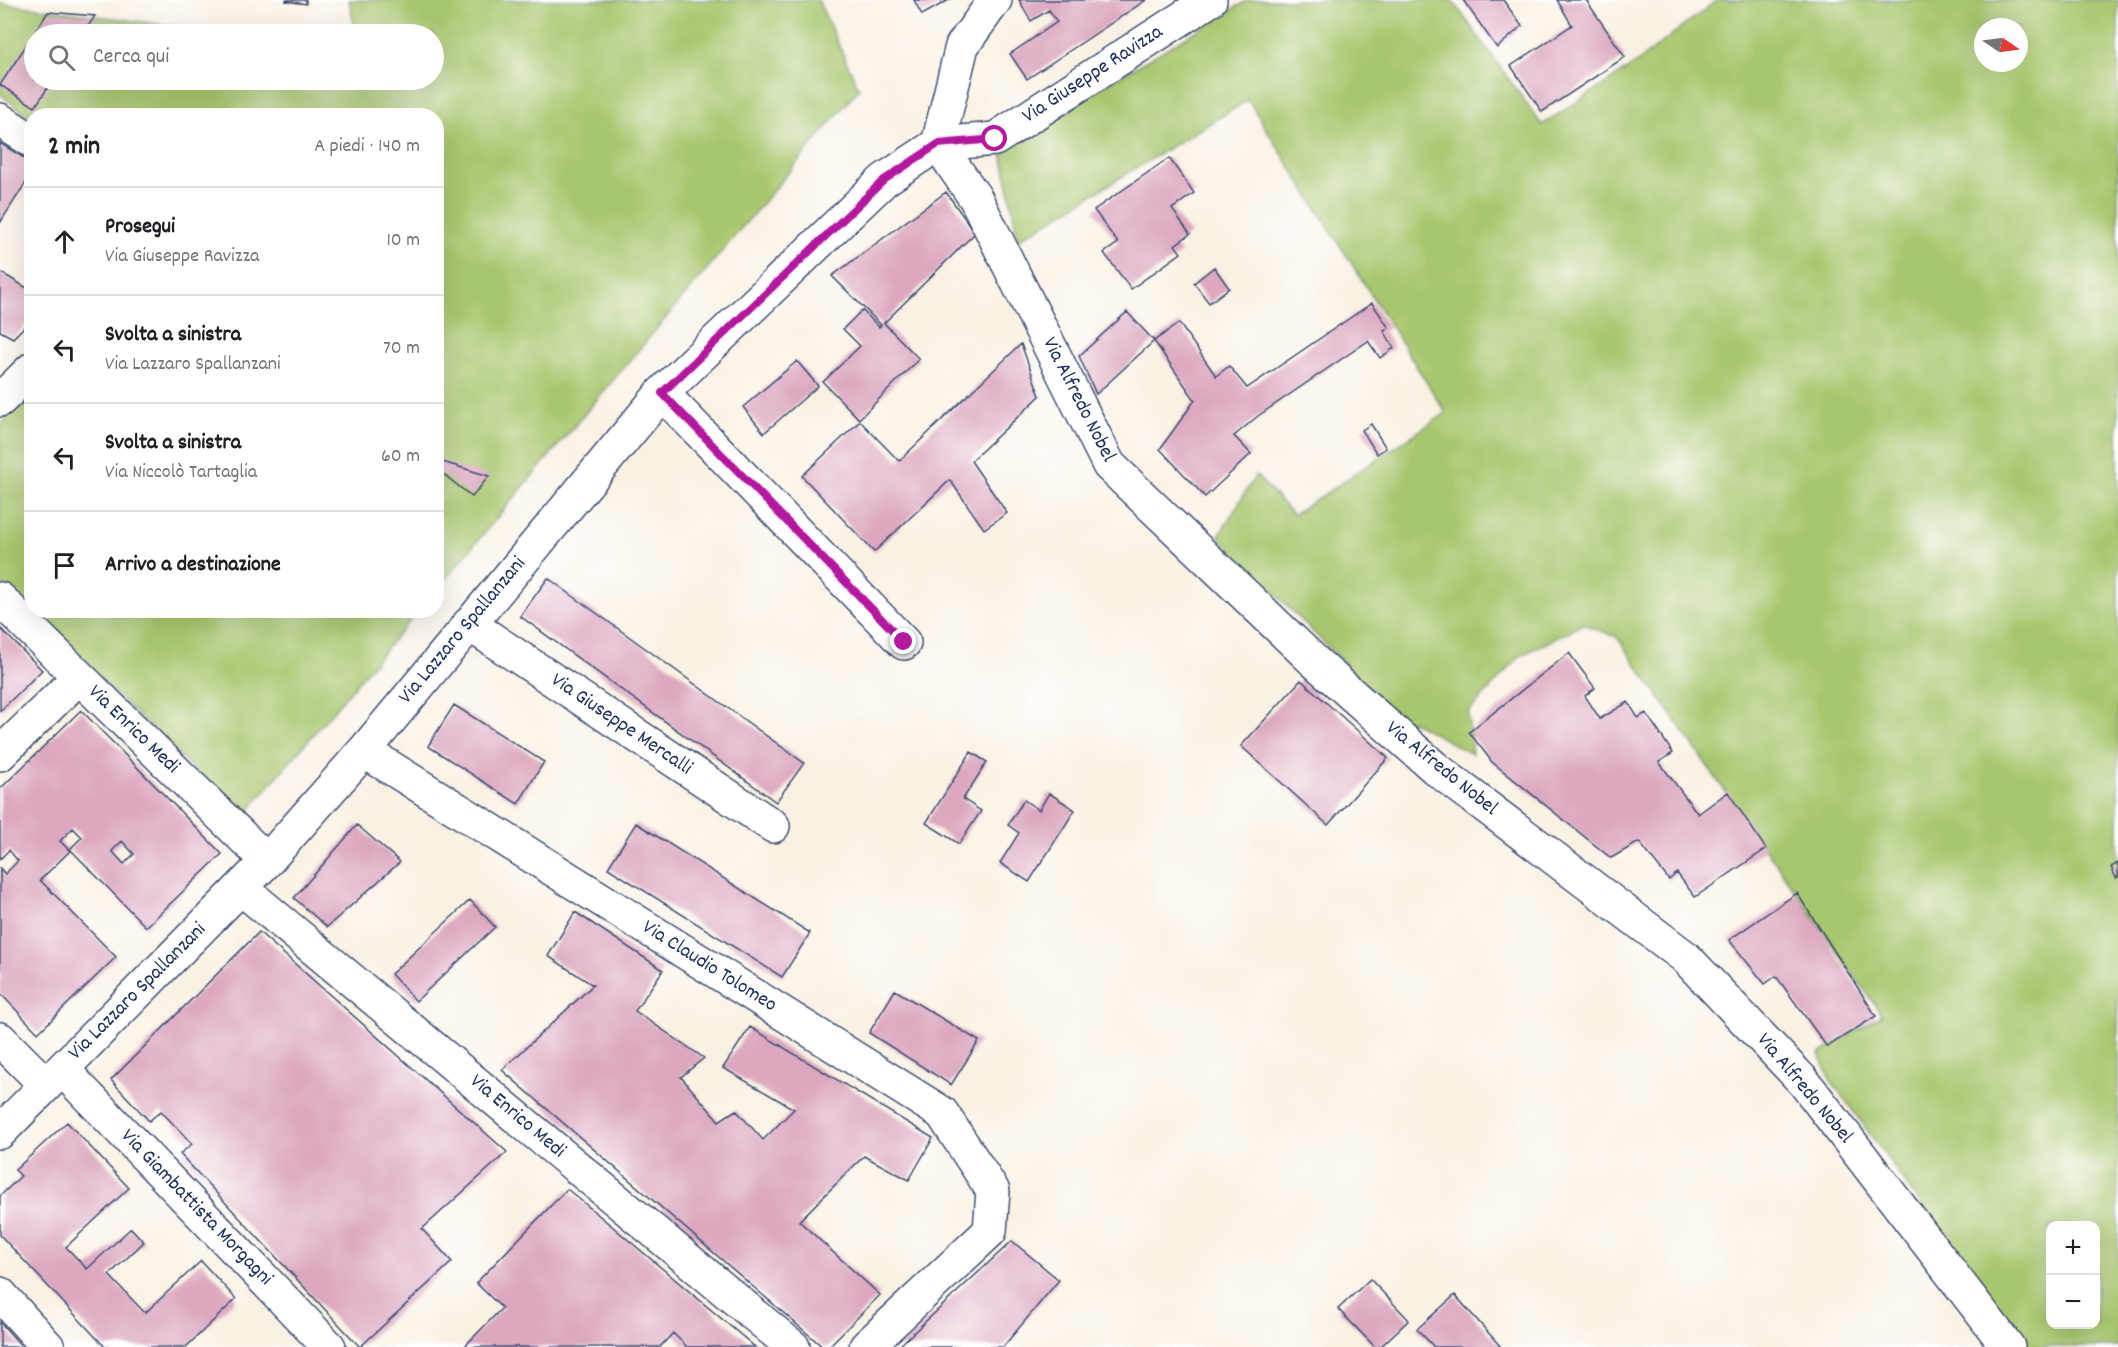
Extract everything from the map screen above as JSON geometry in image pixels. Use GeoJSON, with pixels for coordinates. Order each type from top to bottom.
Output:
{"type":"FeatureCollection","features":[{"type":"Feature","properties":{"kind":"street"},"geometry":{"type":"LineString","coordinates":[[938,144],[962,46],[995,0]]}},
{"type":"Feature","properties":{"kind":"street","name":"Via Giuseppe Ravizza"},"geometry":{"type":"LineString","coordinates":[[938,144],[995,139],[1210,0]]}},
{"type":"Feature","properties":{"kind":"street"},"geometry":{"type":"LineString","coordinates":[[0,120],[24,136]]}},
{"type":"Feature","properties":{"kind":"street","name":"Via Lazzaro Spallanzani"},"geometry":{"type":"LineString","coordinates":[[0,1132],[267,861],[364,751],[662,393],[884,180],[938,144]]}},
{"type":"Feature","properties":{"kind":"street","name":"Via Alfredo Nobel"},"geometry":{"type":"LineString","coordinates":[[938,144],[976,199],[1109,465],[1314,661],[1435,768],[1685,957],[1804,1082],[2008,1347]]}},
{"type":"Feature","properties":{"kind":"street"},"geometry":{"type":"LineString","coordinates":[[0,400],[24,377]]}},
{"type":"Feature","properties":{"kind":"street"},"geometry":{"type":"LineString","coordinates":[[662,393],[904,642]]}},
{"type":"Feature","properties":{"kind":"street","name":"Via Enrico Medi"},"geometry":{"type":"LineString","coordinates":[[0,599],[267,861]]}},
{"type":"Feature","properties":{"kind":"street","name":"Via Giuseppe Mercalli"},"geometry":{"type":"LineString","coordinates":[[469,624],[773,826]]}},
{"type":"Feature","properties":{"kind":"street"},"geometry":{"type":"LineString","coordinates":[[0,754],[79,677]]}},
{"type":"Feature","properties":{"kind":"street","name":"Via Claudio Tolomeo"},"geometry":{"type":"LineString","coordinates":[[364,751],[942,1113],[993,1191],[990,1231],[866,1347]]}},
{"type":"Feature","properties":{"kind":"street","name":"Via Enrico Medi"},"geometry":{"type":"LineString","coordinates":[[241,888],[794,1347]]}},
{"type":"Feature","properties":{"kind":"street","name":"Via Giambattista Morgagni"},"geometry":{"type":"LineString","coordinates":[[0,1039],[54,1077],[329,1347]]}},
{"type":"Feature","properties":{"kind":"street"},"geometry":{"type":"LineString","coordinates":[[0,1294],[48,1347]]}},
{"type":"Feature","properties":{"kind":"green space"},"geometry":{"type":"Polygon","coordinates":[[[349,0],[818,0],[859,89],[444,581],[444,108],[24,108],[24,113],[0,94],[0,3],[159,24],[24,24],[24,90],[444,90],[444,24],[354,24],[349,0]]]}},
{"type":"Feature","properties":{"kind":"green space"},"geometry":{"type":"Polygon","coordinates":[[[1248,0],[1452,0],[1542,125],[1632,66],[1717,0],[2118,0],[2118,1347],[2024,1347],[1830,1079],[1819,1054],[1882,1015],[1617,637],[1583,624],[1520,656],[1468,713],[1472,754],[1392,711],[1218,537],[1256,475],[1293,515],[1446,413],[1248,100],[1018,240],[1001,147],[1248,0]]]}},
{"type":"Feature","properties":{"kind":"green space"},"geometry":{"type":"Polygon","coordinates":[[[24,399],[24,606],[0,583],[0,425],[24,399]]]}},
{"type":"Feature","properties":{"kind":"green space"},"geometry":{"type":"Polygon","coordinates":[[[36,618],[412,618],[243,817],[36,618]]]}},
{"type":"Feature","properties":{"kind":"building"},"geometry":{"type":"Polygon","coordinates":[[[306,0],[306,4],[286,1],[306,0]]]}},
{"type":"Feature","properties":{"kind":"building"},"geometry":{"type":"Polygon","coordinates":[[[914,0],[949,0],[922,15],[914,0]]]}},
{"type":"Feature","properties":{"kind":"building"},"geometry":{"type":"Polygon","coordinates":[[[1019,0],[1146,0],[1027,79],[1010,54],[1057,22],[1049,10],[1031,21],[1019,0]]]}},
{"type":"Feature","properties":{"kind":"building"},"geometry":{"type":"Polygon","coordinates":[[[1463,0],[1503,0],[1522,26],[1497,48],[1463,0]]]}},
{"type":"Feature","properties":{"kind":"building"},"geometry":{"type":"Polygon","coordinates":[[[1557,0],[1586,0],[1625,57],[1542,112],[1511,66],[1572,25],[1557,0]]]}},
{"type":"Feature","properties":{"kind":"building"},"geometry":{"type":"Polygon","coordinates":[[[48,12],[95,16],[90,24],[40,24],[48,12]]]}},
{"type":"Feature","properties":{"kind":"building"},"geometry":{"type":"Polygon","coordinates":[[[24,48],[24,90],[46,90],[35,107],[0,85],[24,48]]]}},
{"type":"Feature","properties":{"kind":"building"},"geometry":{"type":"Polygon","coordinates":[[[0,143],[24,158],[24,186],[0,223],[0,143]]]}},
{"type":"Feature","properties":{"kind":"building"},"geometry":{"type":"Polygon","coordinates":[[[1169,158],[1194,193],[1172,209],[1190,234],[1175,245],[1181,253],[1131,289],[1104,253],[1118,243],[1094,210],[1169,158]]]}},
{"type":"Feature","properties":{"kind":"building"},"geometry":{"type":"Polygon","coordinates":[[[946,192],[975,233],[884,323],[919,359],[859,419],[823,382],[860,346],[843,329],[862,310],[879,327],[881,325],[832,276],[946,192]]]}},
{"type":"Feature","properties":{"kind":"building"},"geometry":{"type":"Polygon","coordinates":[[[1214,267],[1229,288],[1209,303],[1194,283],[1214,267]]]}},
{"type":"Feature","properties":{"kind":"building"},"geometry":{"type":"Polygon","coordinates":[[[0,272],[24,286],[24,327],[13,338],[0,331],[0,272]]]}},
{"type":"Feature","properties":{"kind":"building"},"geometry":{"type":"Polygon","coordinates":[[[1372,303],[1389,328],[1384,331],[1394,348],[1380,358],[1368,341],[1258,416],[1234,436],[1251,454],[1205,497],[1160,449],[1195,400],[1154,341],[1179,323],[1216,376],[1229,366],[1247,388],[1372,303]]]}},
{"type":"Feature","properties":{"kind":"building"},"geometry":{"type":"Polygon","coordinates":[[[1127,312],[1154,341],[1096,394],[1079,356],[1127,312]]]}},
{"type":"Feature","properties":{"kind":"building"},"geometry":{"type":"Polygon","coordinates":[[[1021,344],[1040,396],[971,461],[1007,513],[984,529],[950,480],[874,552],[802,476],[860,421],[899,461],[1021,344]]]}},
{"type":"Feature","properties":{"kind":"building"},"geometry":{"type":"Polygon","coordinates":[[[797,361],[818,386],[764,433],[743,407],[797,361]]]}},
{"type":"Feature","properties":{"kind":"building"},"geometry":{"type":"Polygon","coordinates":[[[1371,424],[1386,448],[1377,454],[1362,430],[1371,424]]]}},
{"type":"Feature","properties":{"kind":"building"},"geometry":{"type":"Polygon","coordinates":[[[444,462],[489,476],[472,497],[444,475],[444,462]]]}},
{"type":"Feature","properties":{"kind":"building"},"geometry":{"type":"Polygon","coordinates":[[[548,578],[804,763],[776,802],[520,616],[548,578]]]}},
{"type":"Feature","properties":{"kind":"building"},"geometry":{"type":"Polygon","coordinates":[[[0,628],[42,670],[0,711],[0,628]]]}},
{"type":"Feature","properties":{"kind":"building"},"geometry":{"type":"Polygon","coordinates":[[[1569,653],[1595,688],[1585,696],[1600,719],[1628,702],[1638,718],[1646,713],[1673,753],[1659,762],[1698,814],[1728,792],[1766,849],[1695,897],[1677,873],[1669,880],[1639,842],[1611,858],[1492,762],[1469,732],[1569,653]]]}},
{"type":"Feature","properties":{"kind":"building"},"geometry":{"type":"Polygon","coordinates":[[[1301,680],[1388,758],[1328,825],[1241,746],[1301,680]]]}},
{"type":"Feature","properties":{"kind":"building"},"geometry":{"type":"Polygon","coordinates":[[[454,705],[544,762],[518,804],[428,746],[454,705]]]}},
{"type":"Feature","properties":{"kind":"building"},"geometry":{"type":"Polygon","coordinates":[[[81,710],[222,854],[146,927],[70,849],[82,837],[73,828],[60,841],[70,851],[40,880],[116,957],[38,1033],[0,993],[0,868],[5,874],[18,861],[9,850],[0,859],[0,789],[81,710]],[[122,841],[112,851],[124,864],[134,854],[122,841]]]}},
{"type":"Feature","properties":{"kind":"building"},"geometry":{"type":"Polygon","coordinates":[[[971,752],[987,762],[963,799],[981,811],[959,844],[926,823],[971,752]]]}},
{"type":"Feature","properties":{"kind":"building"},"geometry":{"type":"Polygon","coordinates":[[[1049,793],[1075,810],[1029,882],[1000,863],[1019,833],[1008,825],[1024,800],[1039,810],[1049,793]]]}},
{"type":"Feature","properties":{"kind":"building"},"geometry":{"type":"Polygon","coordinates":[[[636,823],[810,933],[782,977],[608,868],[636,823]]]}},
{"type":"Feature","properties":{"kind":"building"},"geometry":{"type":"Polygon","coordinates":[[[357,825],[400,862],[327,927],[294,898],[357,825]]]}},
{"type":"Feature","properties":{"kind":"building"},"geometry":{"type":"Polygon","coordinates":[[[2118,863],[2118,877],[2116,878],[2111,867],[2118,863]]]}},
{"type":"Feature","properties":{"kind":"building"},"geometry":{"type":"Polygon","coordinates":[[[1797,893],[1876,1016],[1827,1047],[1776,976],[1765,984],[1729,940],[1797,893]]]}},
{"type":"Feature","properties":{"kind":"building"},"geometry":{"type":"Polygon","coordinates":[[[470,900],[495,927],[416,1001],[391,974],[470,900]]]}},
{"type":"Feature","properties":{"kind":"building"},"geometry":{"type":"Polygon","coordinates":[[[575,912],[663,970],[635,1011],[704,1058],[681,1077],[719,1121],[736,1110],[763,1140],[794,1109],[723,1068],[750,1027],[933,1138],[909,1180],[864,1156],[799,1221],[880,1295],[828,1347],[823,1347],[502,1070],[593,985],[548,956],[575,912]]]}},
{"type":"Feature","properties":{"kind":"building"},"geometry":{"type":"Polygon","coordinates":[[[259,932],[507,1152],[422,1229],[452,1262],[360,1347],[180,1154],[192,1144],[161,1111],[149,1121],[111,1080],[259,932]]]}},
{"type":"Feature","properties":{"kind":"building"},"geometry":{"type":"Polygon","coordinates":[[[895,990],[979,1041],[951,1085],[869,1033],[895,990]]]}},
{"type":"Feature","properties":{"kind":"building"},"geometry":{"type":"Polygon","coordinates":[[[67,1122],[129,1188],[66,1247],[87,1269],[131,1228],[144,1242],[109,1275],[145,1313],[201,1261],[236,1299],[186,1347],[105,1347],[0,1235],[0,1196],[21,1176],[15,1170],[67,1122]]]}},
{"type":"Feature","properties":{"kind":"building"},"geometry":{"type":"Polygon","coordinates":[[[567,1189],[755,1347],[687,1347],[673,1333],[660,1347],[464,1347],[502,1308],[476,1283],[567,1189]]]}},
{"type":"Feature","properties":{"kind":"building"},"geometry":{"type":"Polygon","coordinates":[[[1012,1241],[1059,1280],[1003,1347],[898,1347],[1012,1241]]]}},
{"type":"Feature","properties":{"kind":"building"},"geometry":{"type":"Polygon","coordinates":[[[1370,1279],[1409,1320],[1380,1347],[1375,1347],[1338,1309],[1370,1279]]]}},
{"type":"Feature","properties":{"kind":"building"},"geometry":{"type":"Polygon","coordinates":[[[1455,1295],[1501,1347],[1434,1347],[1417,1329],[1455,1295]]]}},
{"type":"Feature","properties":{"kind":"building"},"geometry":{"type":"Polygon","coordinates":[[[0,1322],[22,1347],[0,1347],[0,1322]]]}},
{"type":"Feature","properties":{"kind":"route"},"geometry":{"type":"LineString","coordinates":[[904,642],[662,393],[884,180],[938,144],[995,139]]}}]}
